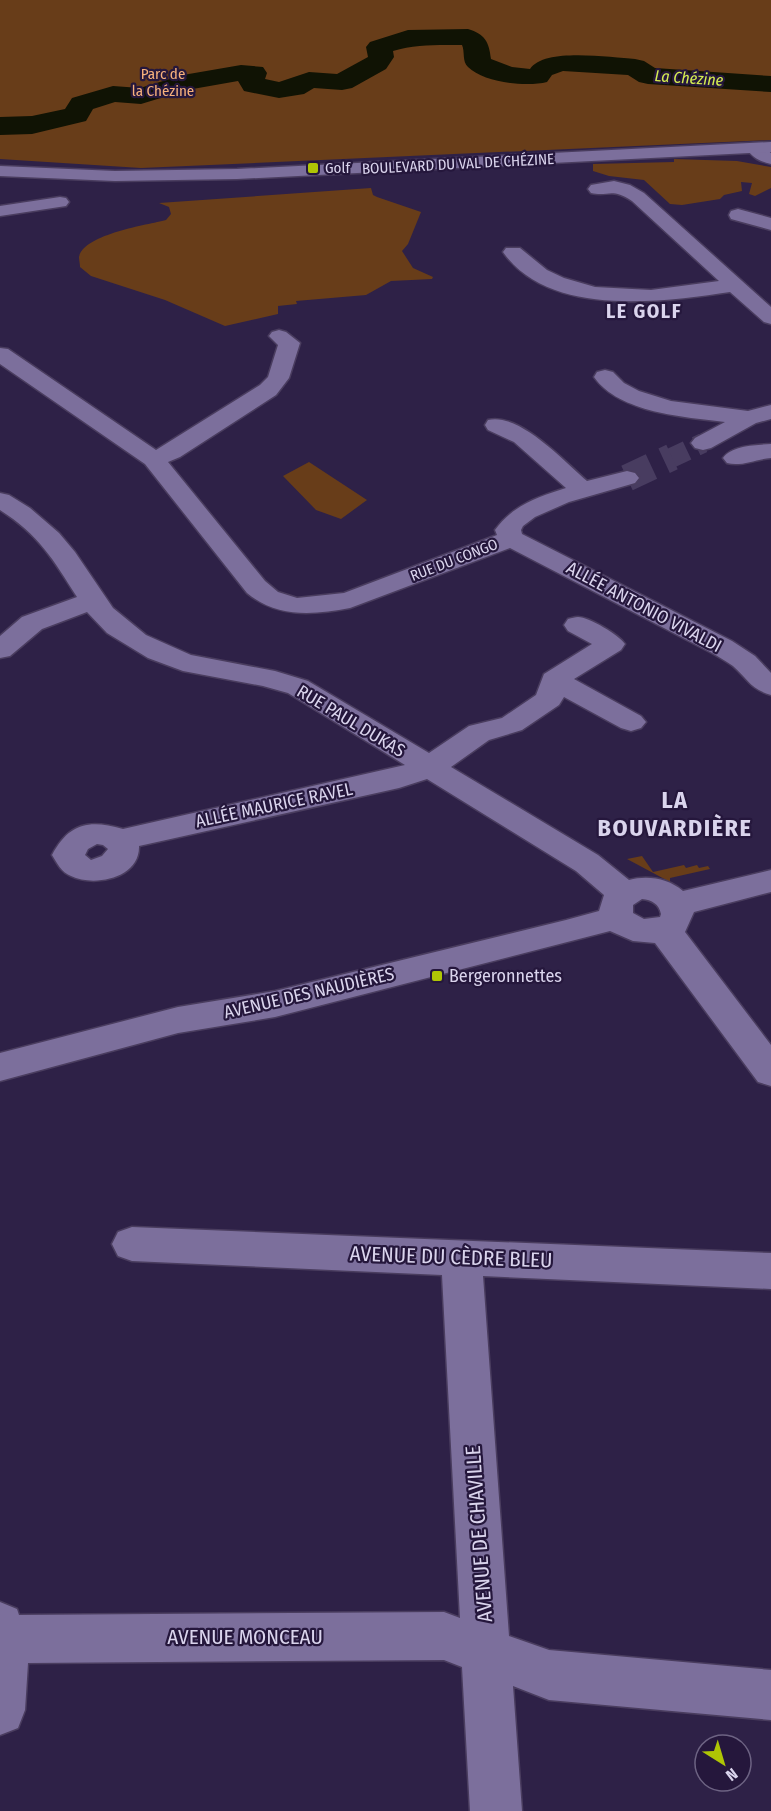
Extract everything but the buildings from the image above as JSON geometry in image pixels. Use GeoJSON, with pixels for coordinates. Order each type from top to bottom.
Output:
{"type":"FeatureCollection","features":[{"type":"Feature","properties":{"kind":"street"},"geometry":{"type":"LineString","coordinates":[[763,148],[760,154],[771,159]]}},
{"type":"Feature","properties":{"kind":"street","name":"BOULEVARD DU VAL DE CHÉZINE"},"geometry":{"type":"LineString","coordinates":[[0,171],[115,176],[214,175],[763,148]]}},
{"type":"Feature","properties":{"kind":"street"},"geometry":{"type":"LineString","coordinates":[[597,189],[604,186],[622,187],[638,196],[771,318]]}},
{"type":"Feature","properties":{"kind":"street"},"geometry":{"type":"LineString","coordinates":[[0,211],[60,202]]}},
{"type":"Feature","properties":{"kind":"street"},"geometry":{"type":"LineString","coordinates":[[738,215],[771,224]]}},
{"type":"Feature","properties":{"kind":"street"},"geometry":{"type":"LineString","coordinates":[[513,252],[523,265],[555,281],[585,290],[618,295],[650,296],[734,285]]}},
{"type":"Feature","properties":{"kind":"street"},"geometry":{"type":"LineString","coordinates":[[0,354],[153,459],[172,452],[268,390],[278,378],[289,343],[279,336]]}},
{"type":"Feature","properties":{"kind":"street"},"geometry":{"type":"LineString","coordinates":[[605,377],[611,386],[654,403],[748,418]]}},
{"type":"Feature","properties":{"kind":"street"},"geometry":{"type":"LineString","coordinates":[[703,443],[748,418],[771,412]]}},
{"type":"Feature","properties":{"kind":"street"},"geometry":{"type":"LineString","coordinates":[[496,425],[522,437],[584,491]]}},
{"type":"Feature","properties":{"kind":"street"},"geometry":{"type":"LineString","coordinates":[[735,459],[754,452],[771,451]]}},
{"type":"Feature","properties":{"kind":"street","name":"RUE DU CONGO"},"geometry":{"type":"LineString","coordinates":[[153,459],[256,587],[269,598],[296,606],[324,605],[350,600],[510,538],[508,530],[516,518],[550,501],[627,478]]}},
{"type":"Feature","properties":{"kind":"street","name":"RUE PAUL DUKAS"},"geometry":{"type":"LineString","coordinates":[[0,500],[26,517],[51,540],[73,568],[91,601],[115,625],[147,646],[187,663],[262,675],[298,687],[586,863],[621,905],[626,925],[637,931],[651,933],[669,918]]}},
{"type":"Feature","properties":{"kind":"street","name":"ALLÉE ANTONIO VIVALDI"},"geometry":{"type":"LineString","coordinates":[[510,538],[722,647],[745,662],[754,674],[771,686]]}},
{"type":"Feature","properties":{"kind":"street"},"geometry":{"type":"LineString","coordinates":[[0,650],[32,623],[59,611],[91,601]]}},
{"type":"Feature","properties":{"kind":"street"},"geometry":{"type":"LineString","coordinates":[[578,625],[610,644],[554,680],[630,722]]}},
{"type":"Feature","properties":{"kind":"street","name":"ALLÉE MAURICE RAVEL"},"geometry":{"type":"LineString","coordinates":[[120,840],[399,778],[428,768],[479,733],[512,724],[549,699],[554,680]]}},
{"type":"Feature","properties":{"kind":"street"},"geometry":{"type":"LineString","coordinates":[[771,881],[669,918],[681,950],[771,1072]]}},
{"type":"Feature","properties":{"kind":"street","name":"AVENUE DES NAUDIÈRES"},"geometry":{"type":"LineString","coordinates":[[0,1067],[178,1020],[274,1004],[578,929],[621,905]]}},
{"type":"Feature","properties":{"kind":"street","name":"AVENUE DU CÈDRE BLEU"},"geometry":{"type":"LineString","coordinates":[[132,1244],[771,1271]]}},
{"type":"Feature","properties":{"kind":"street","name":"AVENUE DE CHAVILLE"},"geometry":{"type":"LineString","coordinates":[[461,1258],[496,1811]]}},
{"type":"Feature","properties":{"kind":"street"},"geometry":{"type":"LineString","coordinates":[[0,1710],[2,1634]]}},
{"type":"Feature","properties":{"kind":"street","name":"AVENUE MONCEAU"},"geometry":{"type":"LineString","coordinates":[[2,1634],[444,1636],[549,1675],[771,1695]]}},
{"type":"Feature","properties":{"kind":"green space","name":"Parc de la Chézine"},"geometry":{"type":"Polygon","coordinates":[[[0,0],[771,0],[771,140],[141,168],[0,159],[0,0]]]}},
{"type":"Feature","properties":{"kind":"green space"},"geometry":{"type":"Polygon","coordinates":[[[674,159],[737,161],[771,167],[771,188],[755,196],[749,194],[752,183],[741,182],[742,191],[724,195],[720,199],[682,205],[670,204],[644,180],[609,176],[593,171],[593,164],[674,162],[674,159]]]}},
{"type":"Feature","properties":{"kind":"green space"},"geometry":{"type":"Polygon","coordinates":[[[371,188],[373,195],[377,197],[421,212],[408,244],[402,251],[413,268],[433,277],[432,279],[391,281],[366,295],[296,301],[297,304],[278,306],[278,314],[225,326],[165,300],[91,276],[80,267],[79,257],[83,249],[92,242],[117,232],[166,220],[171,214],[169,207],[159,203],[371,188]]]}},
{"type":"Feature","properties":{"kind":"green space"},"geometry":{"type":"Polygon","coordinates":[[[309,462],[367,500],[341,519],[316,510],[283,476],[309,462]]]}},
{"type":"Feature","properties":{"kind":"green space"},"geometry":{"type":"Polygon","coordinates":[[[642,856],[653,872],[684,865],[686,868],[697,865],[699,868],[708,866],[710,869],[670,878],[670,882],[627,859],[642,856]]]}},
{"type":"Feature","properties":{"kind":"waterway","name":"La Chézine"},"geometry":{"type":"LineString","coordinates":[[0,126],[32,125],[76,115],[82,104],[113,94],[141,96],[183,83],[241,73],[254,73],[251,80],[254,85],[279,90],[294,88],[309,80],[342,82],[377,63],[381,57],[379,47],[408,38],[426,37],[468,37],[476,43],[478,63],[514,76],[538,76],[542,70],[560,63],[635,67],[648,76],[771,84]]}},
{"type":"Feature","properties":{"kind":"tunnel"},"geometry":{"type":"LineString","coordinates":[[669,459],[703,443]]}},
{"type":"Feature","properties":{"kind":"tunnel"},"geometry":{"type":"LineString","coordinates":[[627,478],[672,457]]}},
{"type":"Feature","properties":{"kind":"place","name":"Golf"},"geometry":{"type":"Point","coordinates":[313,168]}},
{"type":"Feature","properties":{"kind":"place","name":"Bergeronnettes"},"geometry":{"type":"Point","coordinates":[437,976]}},
{"type":"Feature","properties":{"kind":"district","name":"LE GOLF"},"geometry":{"type":"Point","coordinates":[644,311]}},
{"type":"Feature","properties":{"kind":"district","name":"LA BOUVARDIÈRE"},"geometry":{"type":"Point","coordinates":[675,814]}}]}
